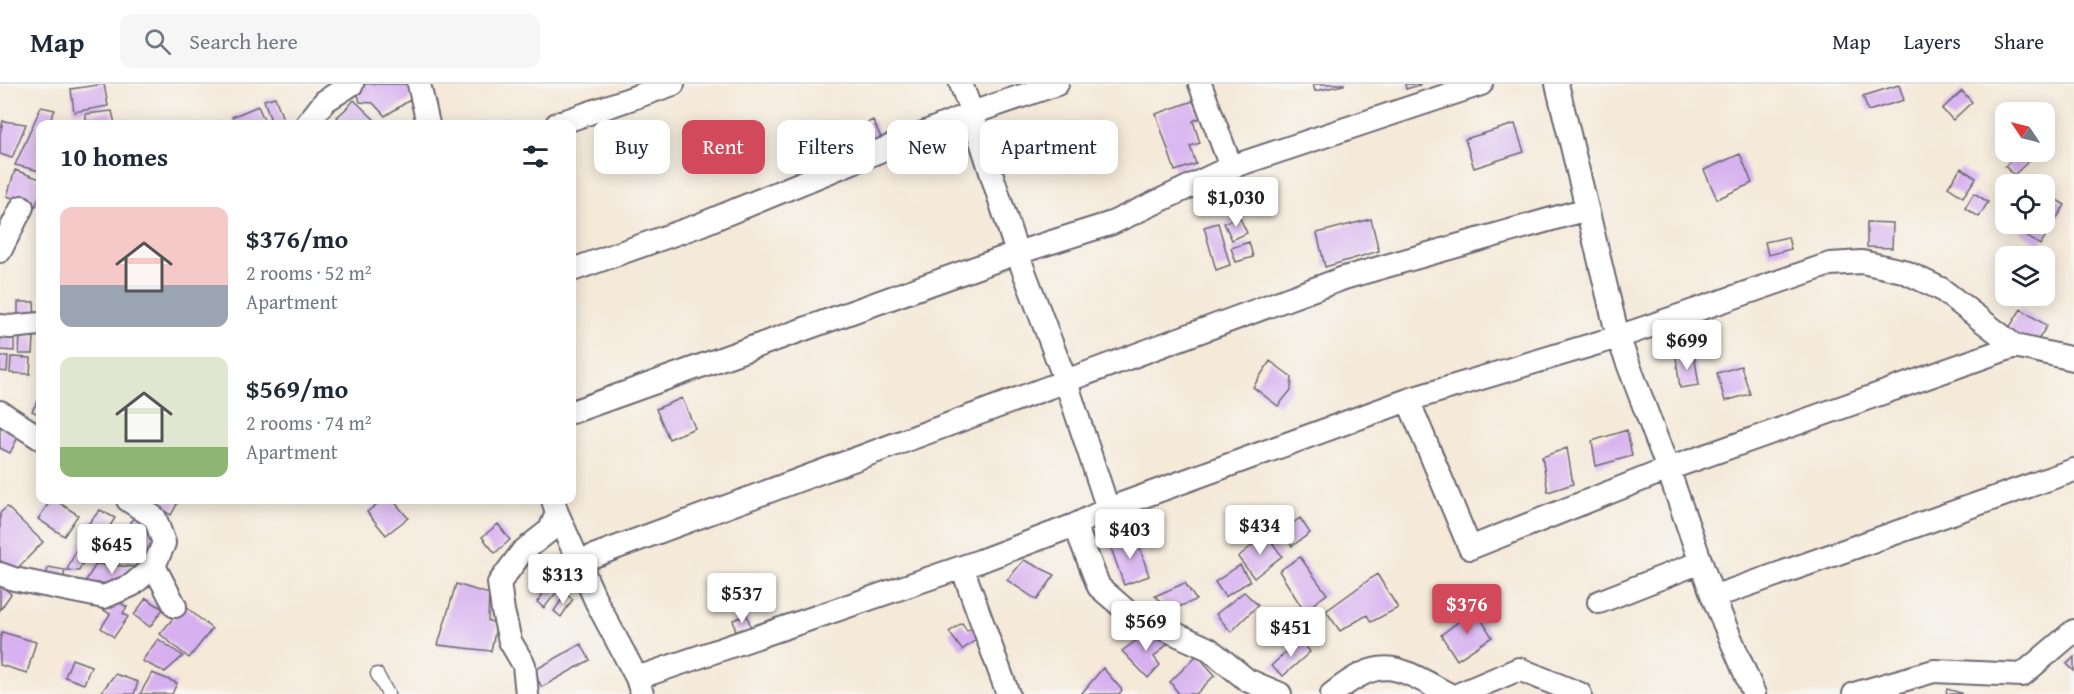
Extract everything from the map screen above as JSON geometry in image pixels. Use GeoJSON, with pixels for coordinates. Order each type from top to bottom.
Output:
{"type":"FeatureCollection","features":[{"type":"Feature","properties":{"kind":"street"},"geometry":{"type":"LineString","coordinates":[[310,120],[326,101],[352,84]]}},
{"type":"Feature","properties":{"kind":"street"},"geometry":{"type":"LineString","coordinates":[[419,84],[427,120]]}},
{"type":"Feature","properties":{"kind":"street"},"geometry":{"type":"LineString","coordinates":[[569,120],[673,84]]}},
{"type":"Feature","properties":{"kind":"street"},"geometry":{"type":"LineString","coordinates":[[961,84],[1017,253],[1066,382],[1108,509]]}},
{"type":"Feature","properties":{"kind":"street"},"geometry":{"type":"LineString","coordinates":[[576,269],[697,226],[972,113],[1057,84]]}},
{"type":"Feature","properties":{"kind":"street"},"geometry":{"type":"LineString","coordinates":[[1200,84],[1231,167]]}},
{"type":"Feature","properties":{"kind":"street"},"geometry":{"type":"LineString","coordinates":[[576,411],[1017,253],[1112,223],[1231,167],[1481,84]]}},
{"type":"Feature","properties":{"kind":"street"},"geometry":{"type":"LineString","coordinates":[[1557,84],[1618,337],[1713,597],[1754,694]]}},
{"type":"Feature","properties":{"kind":"street"},"geometry":{"type":"LineString","coordinates":[[0,251],[22,207]]}},
{"type":"Feature","properties":{"kind":"street"},"geometry":{"type":"LineString","coordinates":[[580,561],[1344,278],[1587,209]]}},
{"type":"Feature","properties":{"kind":"street"},"geometry":{"type":"LineString","coordinates":[[555,506],[597,603],[640,686],[1075,525],[1108,509],[1408,400],[1618,337],[1830,264],[1862,261],[1903,272],[1941,290],[2015,346],[2074,359]]}},
{"type":"Feature","properties":{"kind":"street"},"geometry":{"type":"LineString","coordinates":[[0,326],[36,324]]}},
{"type":"Feature","properties":{"kind":"street"},"geometry":{"type":"LineString","coordinates":[[1408,400],[1470,548],[1668,469],[2015,346]]}},
{"type":"Feature","properties":{"kind":"street"},"geometry":{"type":"LineString","coordinates":[[0,412],[36,435]]}},
{"type":"Feature","properties":{"kind":"street"},"geometry":{"type":"LineString","coordinates":[[1713,597],[2074,470]]}},
{"type":"Feature","properties":{"kind":"street"},"geometry":{"type":"LineString","coordinates":[[0,574],[14,579],[104,597],[132,585],[154,566],[164,543],[155,518],[134,504]]}},
{"type":"Feature","properties":{"kind":"street"},"geometry":{"type":"LineString","coordinates":[[527,694],[524,665],[510,641],[499,583],[522,552],[550,530],[555,506]]}},
{"type":"Feature","properties":{"kind":"street"},"geometry":{"type":"LineString","coordinates":[[1075,525],[1099,586],[1136,619],[1209,649],[1247,680],[1280,694]]}},
{"type":"Feature","properties":{"kind":"street"},"geometry":{"type":"LineString","coordinates":[[1599,602],[1701,562]]}},
{"type":"Feature","properties":{"kind":"street"},"geometry":{"type":"LineString","coordinates":[[154,566],[175,606]]}},
{"type":"Feature","properties":{"kind":"street"},"geometry":{"type":"LineString","coordinates":[[962,567],[1008,694]]}},
{"type":"Feature","properties":{"kind":"street"},"geometry":{"type":"LineString","coordinates":[[1854,694],[1934,670],[2022,675],[2074,631]]}},
{"type":"Feature","properties":{"kind":"street"},"geometry":{"type":"LineString","coordinates":[[1332,694],[1350,680],[1380,667],[1406,671],[1448,694]]}},
{"type":"Feature","properties":{"kind":"street"},"geometry":{"type":"LineString","coordinates":[[1460,694],[1518,669],[1580,694]]}},
{"type":"Feature","properties":{"kind":"lane"},"geometry":{"type":"LineString","coordinates":[[377,674],[388,694]]}},
{"type":"Feature","properties":{"kind":"building"},"geometry":{"type":"Polygon","coordinates":[[[104,84],[108,106],[74,112],[71,89],[104,84]]]}},
{"type":"Feature","properties":{"kind":"building"},"geometry":{"type":"Polygon","coordinates":[[[366,84],[409,84],[410,100],[385,116],[373,103],[360,102],[357,91],[366,84]]]}},
{"type":"Feature","properties":{"kind":"building"},"geometry":{"type":"Polygon","coordinates":[[[1313,84],[1344,84],[1344,85],[1315,91],[1313,84]]]}},
{"type":"Feature","properties":{"kind":"building"},"geometry":{"type":"Polygon","coordinates":[[[1405,84],[1420,84],[1420,85],[1406,89],[1405,84]]]}},
{"type":"Feature","properties":{"kind":"building"},"geometry":{"type":"Polygon","coordinates":[[[1899,85],[1904,100],[1868,111],[1863,96],[1899,85]]]}},
{"type":"Feature","properties":{"kind":"building"},"geometry":{"type":"Polygon","coordinates":[[[1962,91],[1972,102],[1953,120],[1942,109],[1962,91]]]}},
{"type":"Feature","properties":{"kind":"building"},"geometry":{"type":"Polygon","coordinates":[[[275,97],[283,120],[271,120],[264,100],[275,97]]]}},
{"type":"Feature","properties":{"kind":"building"},"geometry":{"type":"Polygon","coordinates":[[[354,100],[375,120],[340,120],[337,117],[354,100]]]}},
{"type":"Feature","properties":{"kind":"building"},"geometry":{"type":"Polygon","coordinates":[[[1193,101],[1200,118],[1193,121],[1200,143],[1190,146],[1196,164],[1175,171],[1156,114],[1193,101]]]}},
{"type":"Feature","properties":{"kind":"building"},"geometry":{"type":"Polygon","coordinates":[[[258,106],[264,120],[233,120],[232,117],[258,106]]]}},
{"type":"Feature","properties":{"kind":"building"},"geometry":{"type":"Polygon","coordinates":[[[41,107],[55,110],[50,120],[36,120],[36,170],[15,165],[41,107]]]}},
{"type":"Feature","properties":{"kind":"building"},"geometry":{"type":"Polygon","coordinates":[[[112,111],[114,120],[86,120],[86,114],[112,111]]]}},
{"type":"Feature","properties":{"kind":"building"},"geometry":{"type":"Polygon","coordinates":[[[3,121],[26,124],[12,158],[0,154],[0,134],[3,121]]]}},
{"type":"Feature","properties":{"kind":"building"},"geometry":{"type":"Polygon","coordinates":[[[875,124],[882,140],[875,143],[875,124]]]}},
{"type":"Feature","properties":{"kind":"building"},"geometry":{"type":"Polygon","coordinates":[[[1515,124],[1524,152],[1474,168],[1465,139],[1515,124]]]}},
{"type":"Feature","properties":{"kind":"building"},"geometry":{"type":"Polygon","coordinates":[[[1740,154],[1752,183],[1717,199],[1704,170],[1740,154]]]}},
{"type":"Feature","properties":{"kind":"building"},"geometry":{"type":"Polygon","coordinates":[[[2009,162],[2028,162],[2015,174],[2005,166],[2009,162]]]}},
{"type":"Feature","properties":{"kind":"building"},"geometry":{"type":"Polygon","coordinates":[[[1961,168],[1976,178],[1963,197],[1948,187],[1961,168]]]}},
{"type":"Feature","properties":{"kind":"building"},"geometry":{"type":"Polygon","coordinates":[[[15,170],[36,178],[36,206],[7,196],[15,170]]]}},
{"type":"Feature","properties":{"kind":"building"},"geometry":{"type":"Polygon","coordinates":[[[1974,193],[1988,202],[1979,217],[1965,208],[1974,193]]]}},
{"type":"Feature","properties":{"kind":"building"},"geometry":{"type":"Polygon","coordinates":[[[2055,199],[2065,205],[2055,221],[2055,199]]]}},
{"type":"Feature","properties":{"kind":"building"},"geometry":{"type":"Polygon","coordinates":[[[1239,216],[1247,233],[1232,240],[1224,223],[1239,216]]]}},
{"type":"Feature","properties":{"kind":"building"},"geometry":{"type":"Polygon","coordinates":[[[1371,219],[1379,251],[1325,267],[1317,233],[1371,219]]]}},
{"type":"Feature","properties":{"kind":"building"},"geometry":{"type":"Polygon","coordinates":[[[1867,222],[1893,223],[1892,248],[1867,247],[1867,222]]]}},
{"type":"Feature","properties":{"kind":"building"},"geometry":{"type":"Polygon","coordinates":[[[1218,223],[1230,265],[1216,270],[1204,227],[1218,223]]]}},
{"type":"Feature","properties":{"kind":"building"},"geometry":{"type":"Polygon","coordinates":[[[2024,234],[2047,234],[2040,245],[2024,234]]]}},
{"type":"Feature","properties":{"kind":"building"},"geometry":{"type":"Polygon","coordinates":[[[1788,237],[1791,249],[1768,255],[1765,242],[1788,237]]]}},
{"type":"Feature","properties":{"kind":"building"},"geometry":{"type":"Polygon","coordinates":[[[1249,242],[1253,257],[1236,262],[1231,248],[1249,242]]]}},
{"type":"Feature","properties":{"kind":"building"},"geometry":{"type":"Polygon","coordinates":[[[18,302],[34,302],[35,321],[18,321],[18,302]]]}},
{"type":"Feature","properties":{"kind":"building"},"geometry":{"type":"Polygon","coordinates":[[[2021,309],[2047,326],[2034,346],[2009,328],[2021,309]]]}},
{"type":"Feature","properties":{"kind":"building"},"geometry":{"type":"Polygon","coordinates":[[[0,336],[14,337],[14,351],[0,350],[0,336]]]}},
{"type":"Feature","properties":{"kind":"building"},"geometry":{"type":"Polygon","coordinates":[[[20,336],[34,337],[33,354],[19,354],[20,336]]]}},
{"type":"Feature","properties":{"kind":"building"},"geometry":{"type":"Polygon","coordinates":[[[1694,354],[1699,385],[1680,388],[1676,357],[1694,354]]]}},
{"type":"Feature","properties":{"kind":"building"},"geometry":{"type":"Polygon","coordinates":[[[0,356],[8,356],[7,372],[0,371],[0,356]]]}},
{"type":"Feature","properties":{"kind":"building"},"geometry":{"type":"Polygon","coordinates":[[[11,357],[31,358],[30,374],[10,373],[11,357]]]}},
{"type":"Feature","properties":{"kind":"building"},"geometry":{"type":"Polygon","coordinates":[[[1270,361],[1292,377],[1291,390],[1278,406],[1253,387],[1270,361]]]}},
{"type":"Feature","properties":{"kind":"building"},"geometry":{"type":"Polygon","coordinates":[[[1741,366],[1750,394],[1725,401],[1717,373],[1741,366]]]}},
{"type":"Feature","properties":{"kind":"building"},"geometry":{"type":"Polygon","coordinates":[[[682,398],[695,428],[669,439],[656,409],[682,398]]]}},
{"type":"Feature","properties":{"kind":"building"},"geometry":{"type":"Polygon","coordinates":[[[0,421],[21,431],[10,453],[0,448],[0,421]]]}},
{"type":"Feature","properties":{"kind":"building"},"geometry":{"type":"Polygon","coordinates":[[[1627,430],[1632,456],[1596,466],[1592,441],[1627,430]]]}},
{"type":"Feature","properties":{"kind":"building"},"geometry":{"type":"Polygon","coordinates":[[[1567,448],[1573,484],[1548,492],[1542,457],[1567,448]]]}},
{"type":"Feature","properties":{"kind":"building"},"geometry":{"type":"Polygon","coordinates":[[[48,504],[61,504],[78,515],[64,536],[38,519],[48,504]]]}},
{"type":"Feature","properties":{"kind":"building"},"geometry":{"type":"Polygon","coordinates":[[[151,504],[177,504],[171,515],[151,504]]]}},
{"type":"Feature","properties":{"kind":"building"},"geometry":{"type":"Polygon","coordinates":[[[377,504],[396,504],[408,518],[386,535],[367,512],[377,504]]]}},
{"type":"Feature","properties":{"kind":"building"},"geometry":{"type":"Polygon","coordinates":[[[7,507],[43,542],[13,573],[0,560],[0,513],[7,507]]]}},
{"type":"Feature","properties":{"kind":"building"},"geometry":{"type":"Polygon","coordinates":[[[100,510],[115,518],[99,543],[82,531],[100,510]]]}},
{"type":"Feature","properties":{"kind":"building"},"geometry":{"type":"Polygon","coordinates":[[[139,511],[161,538],[148,563],[121,536],[139,511]]]}},
{"type":"Feature","properties":{"kind":"building"},"geometry":{"type":"Polygon","coordinates":[[[1300,518],[1310,533],[1292,546],[1280,532],[1300,518]]]}},
{"type":"Feature","properties":{"kind":"building"},"geometry":{"type":"Polygon","coordinates":[[[498,524],[510,540],[495,553],[482,537],[498,524]]]}},
{"type":"Feature","properties":{"kind":"building"},"geometry":{"type":"Polygon","coordinates":[[[1266,534],[1282,556],[1254,578],[1238,557],[1266,534]]]}},
{"type":"Feature","properties":{"kind":"building"},"geometry":{"type":"Polygon","coordinates":[[[1136,536],[1149,576],[1124,585],[1110,545],[1136,536]]]}},
{"type":"Feature","properties":{"kind":"building"},"geometry":{"type":"Polygon","coordinates":[[[80,541],[91,546],[79,571],[67,570],[80,541]]]}},
{"type":"Feature","properties":{"kind":"building"},"geometry":{"type":"Polygon","coordinates":[[[102,550],[123,551],[119,563],[99,562],[102,550]]]}},
{"type":"Feature","properties":{"kind":"building"},"geometry":{"type":"Polygon","coordinates":[[[1300,557],[1327,594],[1304,611],[1279,571],[1300,557]]]}},
{"type":"Feature","properties":{"kind":"building"},"geometry":{"type":"Polygon","coordinates":[[[1024,560],[1055,575],[1037,600],[1007,580],[1024,560]]]}},
{"type":"Feature","properties":{"kind":"building"},"geometry":{"type":"Polygon","coordinates":[[[96,564],[135,567],[132,585],[85,582],[96,564]]]}},
{"type":"Feature","properties":{"kind":"building"},"geometry":{"type":"Polygon","coordinates":[[[1240,565],[1250,581],[1225,597],[1215,582],[1240,565]]]}},
{"type":"Feature","properties":{"kind":"building"},"geometry":{"type":"Polygon","coordinates":[[[48,567],[65,570],[62,586],[45,583],[48,567]]]}},
{"type":"Feature","properties":{"kind":"building"},"geometry":{"type":"Polygon","coordinates":[[[1377,574],[1398,608],[1371,622],[1367,615],[1340,631],[1326,611],[1377,574]]]}},
{"type":"Feature","properties":{"kind":"building"},"geometry":{"type":"Polygon","coordinates":[[[1185,583],[1196,600],[1171,610],[1155,596],[1185,583]]]}},
{"type":"Feature","properties":{"kind":"building"},"geometry":{"type":"Polygon","coordinates":[[[456,584],[489,594],[488,621],[497,623],[491,651],[438,645],[456,584]]]}},
{"type":"Feature","properties":{"kind":"building"},"geometry":{"type":"Polygon","coordinates":[[[0,585],[11,594],[0,610],[0,585]]]}},
{"type":"Feature","properties":{"kind":"building"},"geometry":{"type":"Polygon","coordinates":[[[548,587],[556,593],[544,608],[537,602],[548,587]]]}},
{"type":"Feature","properties":{"kind":"building"},"geometry":{"type":"Polygon","coordinates":[[[1244,592],[1258,605],[1231,632],[1216,614],[1244,592]]]}},
{"type":"Feature","properties":{"kind":"building"},"geometry":{"type":"Polygon","coordinates":[[[565,594],[573,599],[561,617],[554,611],[565,594]]]}},
{"type":"Feature","properties":{"kind":"building"},"geometry":{"type":"Polygon","coordinates":[[[146,598],[163,609],[150,627],[134,615],[146,598]]]}},
{"type":"Feature","properties":{"kind":"building"},"geometry":{"type":"Polygon","coordinates":[[[117,601],[127,607],[123,613],[128,617],[114,637],[101,628],[110,614],[102,609],[105,604],[112,608],[117,601]]]}},
{"type":"Feature","properties":{"kind":"building"},"geometry":{"type":"Polygon","coordinates":[[[184,605],[212,629],[189,658],[160,634],[184,605]]]}},
{"type":"Feature","properties":{"kind":"building"},"geometry":{"type":"Polygon","coordinates":[[[1475,609],[1492,637],[1457,660],[1441,635],[1475,609]]]}},
{"type":"Feature","properties":{"kind":"building"},"geometry":{"type":"Polygon","coordinates":[[[747,615],[751,628],[736,632],[733,620],[747,615]]]}},
{"type":"Feature","properties":{"kind":"building"},"geometry":{"type":"Polygon","coordinates":[[[962,623],[967,631],[975,625],[982,635],[962,650],[949,632],[962,623]]]}},
{"type":"Feature","properties":{"kind":"building"},"geometry":{"type":"Polygon","coordinates":[[[1153,628],[1168,643],[1154,657],[1160,665],[1148,678],[1122,651],[1153,628]]]}},
{"type":"Feature","properties":{"kind":"building"},"geometry":{"type":"Polygon","coordinates":[[[2,632],[36,642],[27,673],[0,665],[2,632]]]}},
{"type":"Feature","properties":{"kind":"building"},"geometry":{"type":"Polygon","coordinates":[[[158,639],[183,656],[165,672],[142,661],[158,639]]]}},
{"type":"Feature","properties":{"kind":"building"},"geometry":{"type":"Polygon","coordinates":[[[1300,639],[1310,652],[1283,676],[1271,666],[1300,639]]]}},
{"type":"Feature","properties":{"kind":"building"},"geometry":{"type":"Polygon","coordinates":[[[581,644],[590,660],[542,687],[533,671],[581,644]]]}},
{"type":"Feature","properties":{"kind":"building"},"geometry":{"type":"Polygon","coordinates":[[[1197,655],[1215,675],[1196,694],[1179,694],[1170,682],[1197,655]]]}},
{"type":"Feature","properties":{"kind":"building"},"geometry":{"type":"Polygon","coordinates":[[[2074,657],[2074,671],[2067,664],[2074,657]]]}},
{"type":"Feature","properties":{"kind":"building"},"geometry":{"type":"Polygon","coordinates":[[[72,659],[91,666],[84,684],[65,677],[72,659]]]}},
{"type":"Feature","properties":{"kind":"building"},"geometry":{"type":"Polygon","coordinates":[[[1103,668],[1122,690],[1119,694],[1081,694],[1103,668]]]}},
{"type":"Feature","properties":{"kind":"building"},"geometry":{"type":"Polygon","coordinates":[[[152,673],[177,683],[172,694],[140,694],[152,673]]]}},
{"type":"Feature","properties":{"kind":"building"},"geometry":{"type":"Polygon","coordinates":[[[115,674],[138,682],[134,694],[100,694],[115,674]]]}},
{"type":"Feature","properties":{"kind":"building"},"geometry":{"type":"Polygon","coordinates":[[[1947,689],[1961,693],[1961,694],[1946,694],[1947,689]]]}}]}
